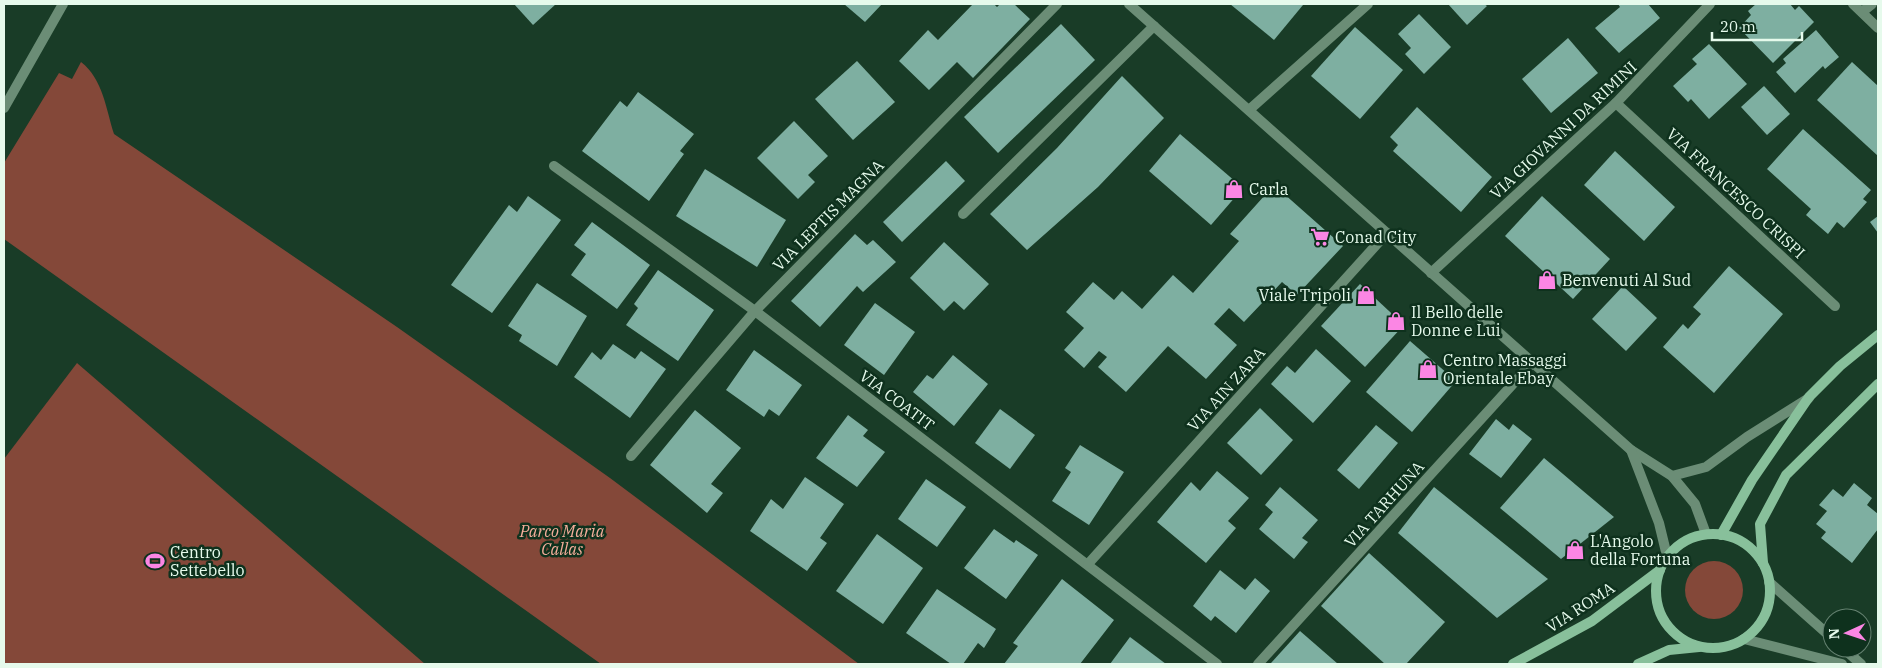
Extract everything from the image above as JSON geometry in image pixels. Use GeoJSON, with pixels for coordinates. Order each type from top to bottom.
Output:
{"type":"FeatureCollection","features":[{"type":"Feature","properties":{"kind":"main road"},"geometry":{"type":"LineString","coordinates":[[1722,535],[1752,480],[1809,397],[1840,366],[1878,335]]}},
{"type":"Feature","properties":{"kind":"main road"},"geometry":{"type":"LineString","coordinates":[[1638,664],[1669,650],[1701,646],[1716,648],[1731,645],[1754,630],[1767,608],[1769,582],[1763,564],[1760,524],[1786,475],[1878,384]]}},
{"type":"Feature","properties":{"kind":"main road"},"geometry":{"type":"LineString","coordinates":[[1701,646],[1676,634],[1663,618],[1657,598],[1656,584],[1667,556],[1684,542],[1706,534],[1722,535],[1746,544],[1763,564]]}},
{"type":"Feature","properties":{"kind":"main road","name":"VIA ROMA"},"geometry":{"type":"LineString","coordinates":[[1513,664],[1592,621],[1660,570]]}},
{"type":"Feature","properties":{"kind":"street"},"geometry":{"type":"LineString","coordinates":[[4,108],[63,4]]}},
{"type":"Feature","properties":{"kind":"street","name":"VIA LEPTIS MAGNA"},"geometry":{"type":"LineString","coordinates":[[631,456],[755,311],[1057,4]]}},
{"type":"Feature","properties":{"kind":"street"},"geometry":{"type":"LineString","coordinates":[[1129,4],[1630,450],[1672,476],[1695,504],[1706,534]]}},
{"type":"Feature","properties":{"kind":"street"},"geometry":{"type":"LineString","coordinates":[[1249,110],[1368,4]]}},
{"type":"Feature","properties":{"kind":"street","name":"VIA GIOVANNI DA RIMINI"},"geometry":{"type":"LineString","coordinates":[[1431,273],[1616,103],[1710,4]]}},
{"type":"Feature","properties":{"kind":"street"},"geometry":{"type":"LineString","coordinates":[[1853,4],[1878,28]]}},
{"type":"Feature","properties":{"kind":"street"},"geometry":{"type":"LineString","coordinates":[[1862,12],[1872,4]]}},
{"type":"Feature","properties":{"kind":"street"},"geometry":{"type":"LineString","coordinates":[[963,214],[1154,26]]}},
{"type":"Feature","properties":{"kind":"street","name":"VIA FRANCESCO CRISPI"},"geometry":{"type":"LineString","coordinates":[[1616,103],[1835,306]]}},
{"type":"Feature","properties":{"kind":"street","name":"VIA COATIT"},"geometry":{"type":"LineString","coordinates":[[554,166],[755,311],[1217,664]]}},
{"type":"Feature","properties":{"kind":"street","name":"VIA AIN ZARA"},"geometry":{"type":"LineString","coordinates":[[1088,564],[1387,233]]}},
{"type":"Feature","properties":{"kind":"street","name":"VIA TARHUNA"},"geometry":{"type":"LineString","coordinates":[[1258,664],[1532,363]]}},
{"type":"Feature","properties":{"kind":"street"},"geometry":{"type":"LineString","coordinates":[[1672,476],[1706,467],[1747,437],[1809,397]]}},
{"type":"Feature","properties":{"kind":"street"},"geometry":{"type":"LineString","coordinates":[[1630,450],[1659,523],[1667,556]]}},
{"type":"Feature","properties":{"kind":"street"},"geometry":{"type":"LineString","coordinates":[[1769,582],[1822,629]]}},
{"type":"Feature","properties":{"kind":"street"},"geometry":{"type":"LineString","coordinates":[[1744,638],[1842,664]]}},
{"type":"Feature","properties":{"kind":"green space","name":"Parco Maria Callas"},"geometry":{"type":"Polygon","coordinates":[[[81,62],[99,86],[114,134],[397,327],[610,478],[859,664],[601,664],[4,239],[4,163],[59,73],[72,79],[81,62]]]}},
{"type":"Feature","properties":{"kind":"green space","name":"Centro Settebello"},"geometry":{"type":"Polygon","coordinates":[[[77,363],[425,664],[4,664],[4,459],[77,363]]]}},
{"type":"Feature","properties":{"kind":"green space"},"geometry":{"type":"Polygon","coordinates":[[[1708,561],[1720,561],[1735,569],[1743,584],[1743,596],[1735,611],[1720,619],[1708,619],[1693,611],[1685,596],[1685,584],[1693,569],[1708,561]]]}},
{"type":"Feature","properties":{"kind":"building"},"geometry":{"type":"Polygon","coordinates":[[[514,4],[556,4],[533,25],[514,4]]]}},
{"type":"Feature","properties":{"kind":"building"},"geometry":{"type":"Polygon","coordinates":[[[844,4],[882,4],[865,22],[844,4]]]}},
{"type":"Feature","properties":{"kind":"building"},"geometry":{"type":"Polygon","coordinates":[[[973,4],[994,4],[997,7],[1000,4],[1014,4],[1030,19],[973,78],[957,62],[929,90],[899,61],[928,30],[938,40],[973,4]]]}},
{"type":"Feature","properties":{"kind":"building"},"geometry":{"type":"Polygon","coordinates":[[[1230,4],[1301,4],[1303,5],[1274,40],[1230,4]]]}},
{"type":"Feature","properties":{"kind":"building"},"geometry":{"type":"Polygon","coordinates":[[[1448,4],[1484,4],[1487,6],[1467,25],[1448,4]]]}},
{"type":"Feature","properties":{"kind":"building"},"geometry":{"type":"Polygon","coordinates":[[[1618,4],[1648,4],[1660,18],[1619,53],[1595,28],[1620,7],[1618,4]]]}},
{"type":"Feature","properties":{"kind":"building"},"geometry":{"type":"Polygon","coordinates":[[[1756,4],[1790,4],[1795,10],[1799,6],[1814,22],[1773,63],[1739,28],[1751,15],[1748,11],[1756,4]]]}},
{"type":"Feature","properties":{"kind":"building"},"geometry":{"type":"Polygon","coordinates":[[[1419,14],[1451,47],[1424,74],[1405,54],[1411,48],[1398,34],[1419,14]]]}},
{"type":"Feature","properties":{"kind":"building"},"geometry":{"type":"Polygon","coordinates":[[[1061,24],[1095,60],[998,153],[964,117],[1061,24]]]}},
{"type":"Feature","properties":{"kind":"building"},"geometry":{"type":"Polygon","coordinates":[[[1355,27],[1403,70],[1360,119],[1311,76],[1355,27]]]}},
{"type":"Feature","properties":{"kind":"building"},"geometry":{"type":"Polygon","coordinates":[[[1816,30],[1839,57],[1825,69],[1823,66],[1795,93],[1776,72],[1786,63],[1783,59],[1816,30]]]}},
{"type":"Feature","properties":{"kind":"building"},"geometry":{"type":"Polygon","coordinates":[[[1568,38],[1598,73],[1551,113],[1522,79],[1568,38]]]}},
{"type":"Feature","properties":{"kind":"building"},"geometry":{"type":"Polygon","coordinates":[[[1709,44],[1747,84],[1709,119],[1691,99],[1688,102],[1673,86],[1697,64],[1692,59],[1709,44]]]}},
{"type":"Feature","properties":{"kind":"building"},"geometry":{"type":"Polygon","coordinates":[[[857,61],[895,102],[853,140],[815,99],[857,61]]]}},
{"type":"Feature","properties":{"kind":"building"},"geometry":{"type":"Polygon","coordinates":[[[1852,62],[1878,86],[1878,156],[1817,100],[1852,62]]]}},
{"type":"Feature","properties":{"kind":"building"},"geometry":{"type":"Polygon","coordinates":[[[1122,76],[1164,118],[1098,187],[1027,250],[990,214],[1057,148],[1122,76]]]}},
{"type":"Feature","properties":{"kind":"building"},"geometry":{"type":"Polygon","coordinates":[[[1764,86],[1790,114],[1767,135],[1741,107],[1764,86]]]}},
{"type":"Feature","properties":{"kind":"building"},"geometry":{"type":"Polygon","coordinates":[[[638,92],[694,134],[680,151],[684,154],[649,201],[582,151],[620,101],[627,107],[638,92]]]}},
{"type":"Feature","properties":{"kind":"building"},"geometry":{"type":"Polygon","coordinates":[[[1417,107],[1492,177],[1461,212],[1393,151],[1398,145],[1390,137],[1417,107]]]}},
{"type":"Feature","properties":{"kind":"building"},"geometry":{"type":"Polygon","coordinates":[[[794,121],[828,156],[808,175],[815,182],[798,199],[757,158],[794,121]]]}},
{"type":"Feature","properties":{"kind":"building"},"geometry":{"type":"Polygon","coordinates":[[[1803,129],[1871,190],[1863,199],[1867,202],[1844,228],[1837,222],[1828,234],[1806,215],[1811,209],[1767,169],[1803,129]]]}},
{"type":"Feature","properties":{"kind":"building"},"geometry":{"type":"Polygon","coordinates":[[[1180,134],[1243,188],[1211,225],[1149,171],[1180,134]]]}},
{"type":"Feature","properties":{"kind":"building"},"geometry":{"type":"Polygon","coordinates":[[[1615,151],[1675,207],[1644,241],[1584,185],[1615,151]]]}},
{"type":"Feature","properties":{"kind":"building"},"geometry":{"type":"Polygon","coordinates":[[[946,161],[965,181],[902,242],[883,222],[946,161]]]}},
{"type":"Feature","properties":{"kind":"building"},"geometry":{"type":"Polygon","coordinates":[[[705,169],[786,220],[757,267],[676,216],[705,169]]]}},
{"type":"Feature","properties":{"kind":"building"},"geometry":{"type":"Polygon","coordinates":[[[1274,185],[1343,246],[1297,295],[1282,282],[1244,322],[1229,308],[1214,324],[1237,345],[1206,379],[1168,346],[1126,392],[1098,367],[1107,357],[1099,351],[1084,368],[1064,350],[1084,328],[1066,312],[1093,282],[1114,300],[1122,291],[1142,309],[1173,275],[1193,293],[1239,241],[1230,234],[1274,185]]]}},
{"type":"Feature","properties":{"kind":"building"},"geometry":{"type":"Polygon","coordinates":[[[528,196],[561,220],[492,313],[451,285],[509,205],[517,212],[528,196]]]}},
{"type":"Feature","properties":{"kind":"building"},"geometry":{"type":"Polygon","coordinates":[[[1542,196],[1610,259],[1573,299],[1505,236],[1542,196]]]}},
{"type":"Feature","properties":{"kind":"building"},"geometry":{"type":"Polygon","coordinates":[[[1878,216],[1878,233],[1870,222],[1878,216]]]}},
{"type":"Feature","properties":{"kind":"building"},"geometry":{"type":"Polygon","coordinates":[[[592,222],[650,265],[617,309],[571,275],[586,254],[574,245],[592,222]]]}},
{"type":"Feature","properties":{"kind":"building"},"geometry":{"type":"Polygon","coordinates":[[[855,234],[867,245],[873,240],[896,262],[863,292],[857,286],[820,327],[791,301],[855,234]]]}},
{"type":"Feature","properties":{"kind":"building"},"geometry":{"type":"Polygon","coordinates":[[[944,242],[989,284],[964,310],[954,301],[944,311],[910,278],[944,242]]]}},
{"type":"Feature","properties":{"kind":"building"},"geometry":{"type":"Polygon","coordinates":[[[1729,266],[1783,314],[1714,393],[1663,347],[1683,324],[1688,329],[1701,314],[1693,307],[1729,266]]]}},
{"type":"Feature","properties":{"kind":"building"},"geometry":{"type":"Polygon","coordinates":[[[658,270],[714,310],[678,361],[626,325],[638,308],[634,304],[658,270]]]}},
{"type":"Feature","properties":{"kind":"building"},"geometry":{"type":"Polygon","coordinates":[[[537,283],[587,316],[557,366],[519,341],[522,335],[508,326],[537,283]]]}},
{"type":"Feature","properties":{"kind":"building"},"geometry":{"type":"Polygon","coordinates":[[[1360,284],[1404,325],[1365,367],[1321,326],[1360,284]]]}},
{"type":"Feature","properties":{"kind":"building"},"geometry":{"type":"Polygon","coordinates":[[[1623,286],[1657,318],[1626,351],[1592,319],[1623,286]]]}},
{"type":"Feature","properties":{"kind":"building"},"geometry":{"type":"Polygon","coordinates":[[[875,303],[915,332],[884,375],[844,345],[875,303]]]}},
{"type":"Feature","properties":{"kind":"building"},"geometry":{"type":"Polygon","coordinates":[[[1410,341],[1456,381],[1412,432],[1366,392],[1410,341]]]}},
{"type":"Feature","properties":{"kind":"building"},"geometry":{"type":"Polygon","coordinates":[[[613,344],[635,359],[641,351],[666,369],[630,418],[574,377],[592,352],[601,360],[613,344]]]}},
{"type":"Feature","properties":{"kind":"building"},"geometry":{"type":"Polygon","coordinates":[[[1316,349],[1351,381],[1313,423],[1271,384],[1287,366],[1295,373],[1316,349]]]}},
{"type":"Feature","properties":{"kind":"building"},"geometry":{"type":"Polygon","coordinates":[[[754,350],[802,385],[779,416],[769,409],[764,417],[726,390],[754,350]]]}},
{"type":"Feature","properties":{"kind":"building"},"geometry":{"type":"Polygon","coordinates":[[[953,355],[988,384],[954,426],[913,392],[927,375],[933,379],[953,355]]]}},
{"type":"Feature","properties":{"kind":"building"},"geometry":{"type":"Polygon","coordinates":[[[1260,408],[1293,440],[1261,475],[1227,443],[1260,408]]]}},
{"type":"Feature","properties":{"kind":"building"},"geometry":{"type":"Polygon","coordinates":[[[1000,409],[1035,435],[1010,469],[975,443],[1000,409]]]}},
{"type":"Feature","properties":{"kind":"building"},"geometry":{"type":"Polygon","coordinates":[[[695,410],[741,448],[711,484],[723,493],[707,513],[650,465],[695,410]]]}},
{"type":"Feature","properties":{"kind":"building"},"geometry":{"type":"Polygon","coordinates":[[[848,415],[868,430],[863,436],[885,452],[857,487],[816,458],[848,415]]]}},
{"type":"Feature","properties":{"kind":"building"},"geometry":{"type":"Polygon","coordinates":[[[1496,419],[1509,430],[1513,424],[1532,439],[1501,478],[1469,454],[1496,419]]]}},
{"type":"Feature","properties":{"kind":"building"},"geometry":{"type":"Polygon","coordinates":[[[1376,425],[1398,443],[1359,489],[1337,470],[1376,425]]]}},
{"type":"Feature","properties":{"kind":"building"},"geometry":{"type":"Polygon","coordinates":[[[1080,445],[1124,472],[1089,525],[1052,501],[1071,472],[1065,468],[1080,445]]]}},
{"type":"Feature","properties":{"kind":"building"},"geometry":{"type":"Polygon","coordinates":[[[1544,458],[1614,517],[1561,559],[1500,508],[1544,458]]]}},
{"type":"Feature","properties":{"kind":"building"},"geometry":{"type":"Polygon","coordinates":[[[1217,471],[1249,498],[1228,521],[1236,528],[1206,563],[1157,522],[1191,482],[1200,491],[1217,471]]]}},
{"type":"Feature","properties":{"kind":"building"},"geometry":{"type":"Polygon","coordinates":[[[805,477],[844,504],[820,538],[827,543],[807,571],[750,531],[771,499],[783,509],[805,477]]]}},
{"type":"Feature","properties":{"kind":"building"},"geometry":{"type":"Polygon","coordinates":[[[926,479],[966,507],[937,547],[898,519],[926,479]]]}},
{"type":"Feature","properties":{"kind":"building"},"geometry":{"type":"Polygon","coordinates":[[[1854,483],[1872,498],[1867,505],[1878,514],[1878,529],[1852,563],[1821,538],[1826,532],[1816,524],[1827,511],[1819,505],[1833,489],[1843,497],[1854,483]]]}},
{"type":"Feature","properties":{"kind":"building"},"geometry":{"type":"Polygon","coordinates":[[[1280,487],[1318,520],[1302,538],[1308,542],[1294,559],[1259,529],[1273,512],[1265,505],[1280,487]]]}},
{"type":"Feature","properties":{"kind":"building"},"geometry":{"type":"Polygon","coordinates":[[[1434,487],[1548,579],[1497,618],[1398,533],[1434,487]]]}},
{"type":"Feature","properties":{"kind":"building"},"geometry":{"type":"Polygon","coordinates":[[[994,529],[1014,543],[1016,540],[1038,555],[1006,599],[964,568],[994,529]]]}},
{"type":"Feature","properties":{"kind":"building"},"geometry":{"type":"Polygon","coordinates":[[[877,534],[923,568],[883,624],[836,591],[877,534]]]}},
{"type":"Feature","properties":{"kind":"building"},"geometry":{"type":"Polygon","coordinates":[[[1369,553],[1445,622],[1406,664],[1385,664],[1321,606],[1369,553]]]}},
{"type":"Feature","properties":{"kind":"building"},"geometry":{"type":"Polygon","coordinates":[[[1220,570],[1245,590],[1255,578],[1270,591],[1236,633],[1215,616],[1211,621],[1193,606],[1220,570]]]}},
{"type":"Feature","properties":{"kind":"building"},"geometry":{"type":"Polygon","coordinates":[[[1062,579],[1114,620],[1080,664],[1004,664],[1018,646],[1013,643],[1062,579]]]}},
{"type":"Feature","properties":{"kind":"building"},"geometry":{"type":"Polygon","coordinates":[[[937,589],[996,629],[984,648],[978,643],[963,664],[951,664],[906,633],[937,589]]]}},
{"type":"Feature","properties":{"kind":"building"},"geometry":{"type":"Polygon","coordinates":[[[1300,631],[1338,664],[1271,663],[1300,631]]]}},
{"type":"Feature","properties":{"kind":"building"},"geometry":{"type":"Polygon","coordinates":[[[1130,637],[1166,664],[1110,664],[1130,637]]]}},
{"type":"Feature","properties":{"kind":"place","name":"Carla"},"geometry":{"type":"Point","coordinates":[1234,189]}},
{"type":"Feature","properties":{"kind":"place","name":"Conad City"},"geometry":{"type":"Point","coordinates":[1320,237]}},
{"type":"Feature","properties":{"kind":"place","name":"Benvenuti Al Sud"},"geometry":{"type":"Point","coordinates":[1547,280]}},
{"type":"Feature","properties":{"kind":"place","name":"Viale Tripoli"},"geometry":{"type":"Point","coordinates":[1366,295]}},
{"type":"Feature","properties":{"kind":"place","name":"Il Bello delle Donne e Lui"},"geometry":{"type":"Point","coordinates":[1396,321]}},
{"type":"Feature","properties":{"kind":"place","name":"Centro Massaggi Orientale Ebay"},"geometry":{"type":"Point","coordinates":[1428,369]}},
{"type":"Feature","properties":{"kind":"place","name":"L'Angolo della Fortuna"},"geometry":{"type":"Point","coordinates":[1575,550]}},
{"type":"Feature","properties":{"kind":"place","name":"Centro Settebello"},"geometry":{"type":"Point","coordinates":[155,561]}}]}
